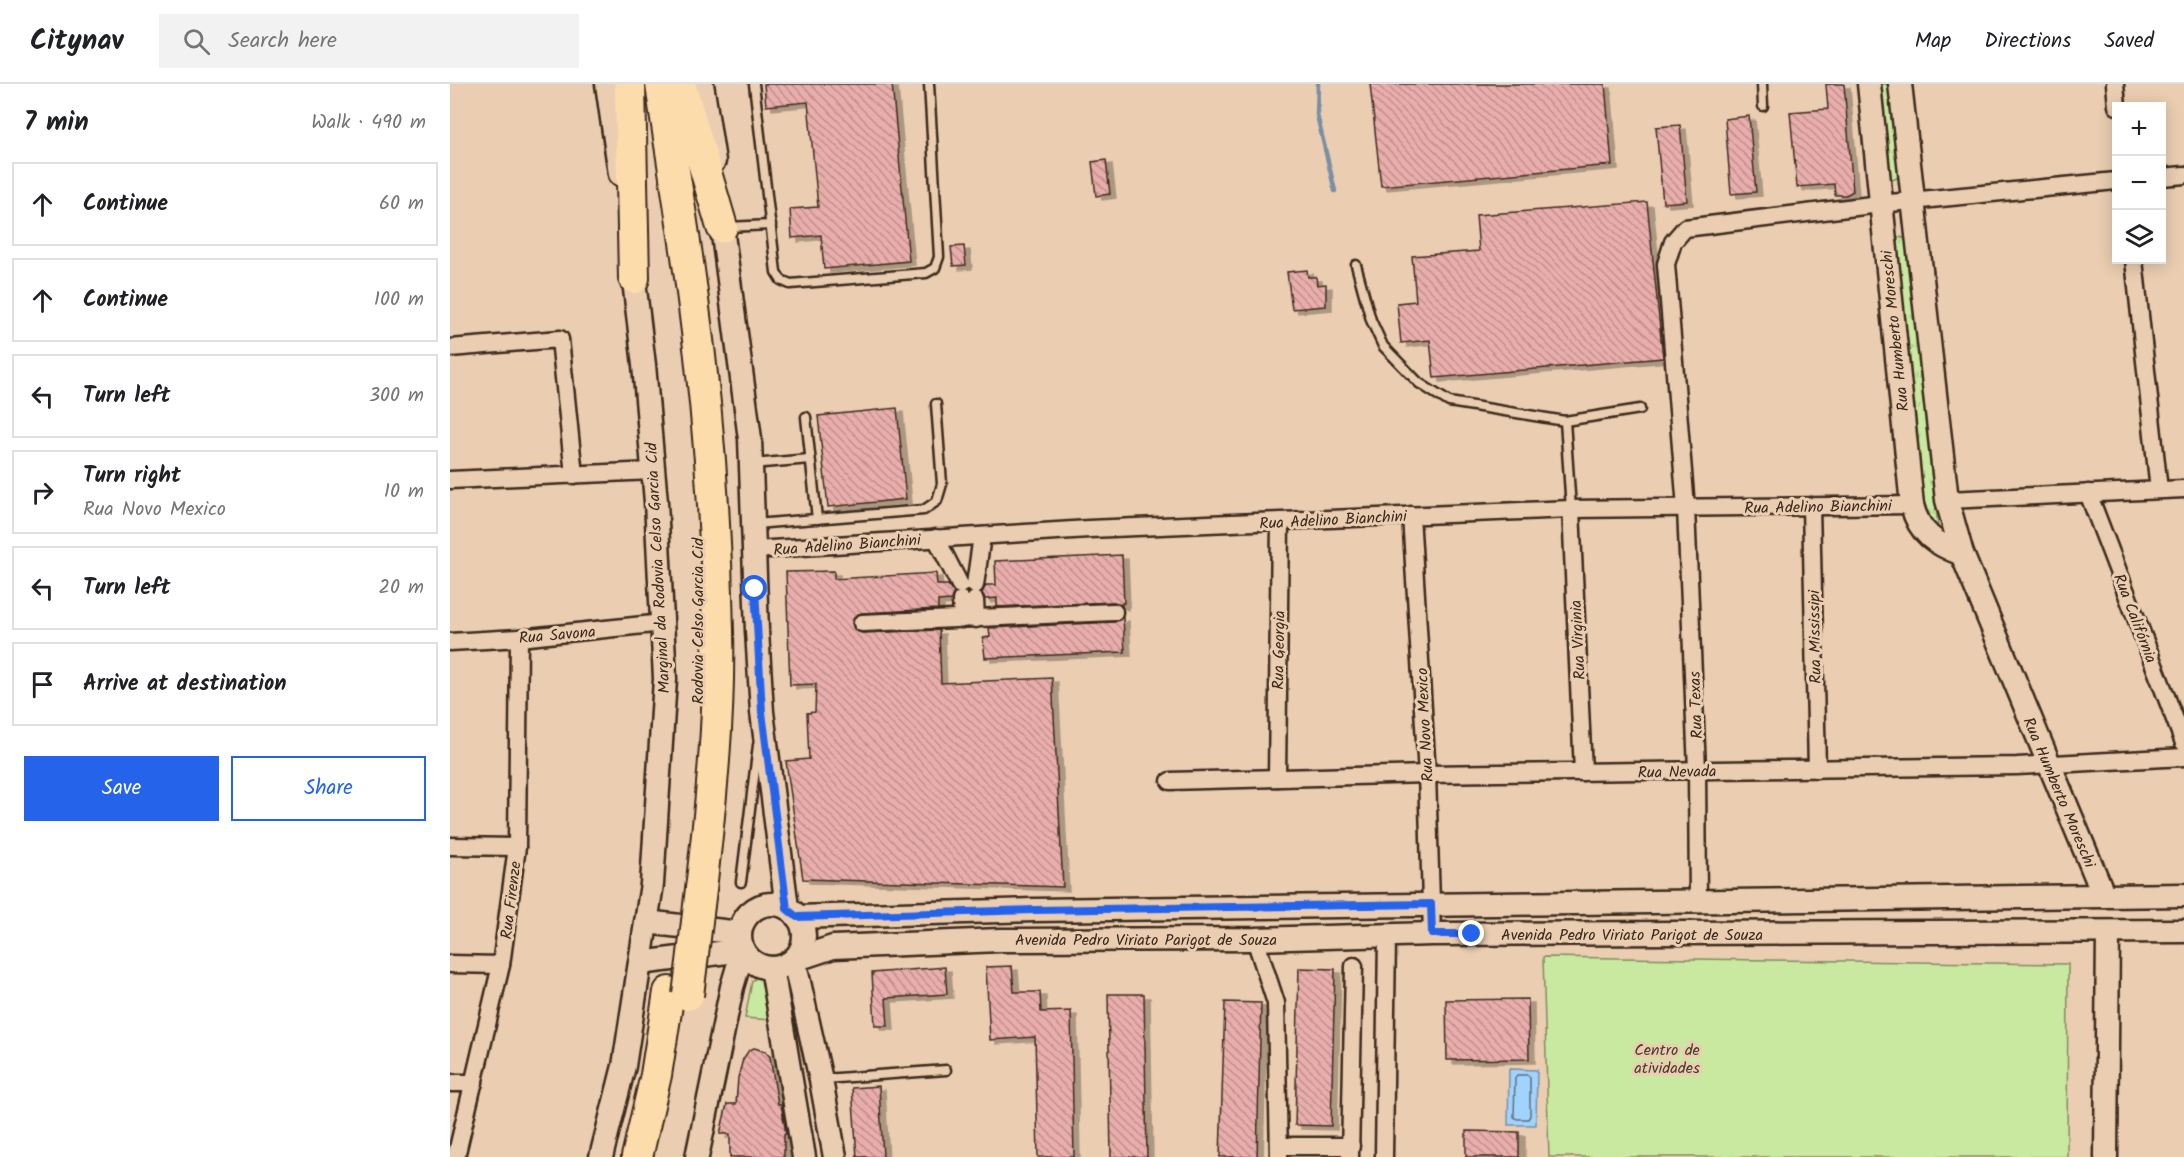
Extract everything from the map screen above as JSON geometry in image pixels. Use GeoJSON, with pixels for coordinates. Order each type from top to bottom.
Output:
{"type":"FeatureCollection","features":[{"type":"Feature","properties":{"kind":"highway"},"geometry":{"type":"LineString","coordinates":[[630,84],[634,278]]}},
{"type":"Feature","properties":{"kind":"highway","name":"Rodovia Celso Garcia Cid"},"geometry":{"type":"LineString","coordinates":[[643,84],[691,442],[699,578],[699,660],[692,888]]}},
{"type":"Feature","properties":{"kind":"highway","name":"Rodovia Celso Garcia Cid"},"geometry":{"type":"LineString","coordinates":[[657,1157],[673,1083],[679,994],[692,888],[713,785],[718,633],[713,500],[693,301],[662,84]]}},
{"type":"Feature","properties":{"kind":"highway"},"geometry":{"type":"LineString","coordinates":[[680,84],[722,227]]}},
{"type":"Feature","properties":{"kind":"highway","name":"Rodovia Celso Garcia Cid"},"geometry":{"type":"LineString","coordinates":[[637,1157],[656,1076],[679,994]]}},
{"type":"Feature","properties":{"kind":"street","name":"Marginal da Rodovia Celso Garcia Cid"},"geometry":{"type":"LineString","coordinates":[[601,1157],[624,1066],[652,884],[665,679],[653,471],[644,365],[607,84]]}},
{"type":"Feature","properties":{"kind":"street"},"geometry":{"type":"LineString","coordinates":[[646,922],[741,942],[758,965],[772,968],[794,960],[799,954],[804,939],[803,931],[792,913],[762,712],[750,439],[702,84]]}},
{"type":"Feature","properties":{"kind":"street","name":"Rua Humberto Moreschi"},"geometry":{"type":"LineString","coordinates":[[1869,84],[1912,505],[1920,525],[1937,544],[1962,554]]}},
{"type":"Feature","properties":{"kind":"street","name":"Rua Humberto Moreschi"},"geometry":{"type":"LineString","coordinates":[[1900,84],[1947,500],[1962,554],[2047,764],[2104,896]]}},
{"type":"Feature","properties":{"kind":"street"},"geometry":{"type":"LineString","coordinates":[[2115,84],[2117,102]]}},
{"type":"Feature","properties":{"kind":"street"},"geometry":{"type":"LineString","coordinates":[[2166,177],[2184,175]]}},
{"type":"Feature","properties":{"kind":"street","name":"Rua Texas"},"geometry":{"type":"LineString","coordinates":[[1698,903],[1697,770],[1686,508],[1666,264],[1673,242],[1685,228],[1880,204],[2112,181]]}},
{"type":"Feature","properties":{"kind":"street"},"geometry":{"type":"LineString","coordinates":[[2134,264],[2159,490]]}},
{"type":"Feature","properties":{"kind":"street"},"geometry":{"type":"LineString","coordinates":[[450,348],[560,339],[574,475]]}},
{"type":"Feature","properties":{"kind":"street"},"geometry":{"type":"LineString","coordinates":[[450,480],[653,471]]}},
{"type":"Feature","properties":{"kind":"street"},"geometry":{"type":"LineString","coordinates":[[1947,500],[2184,489]]}},
{"type":"Feature","properties":{"kind":"street","name":"Rua Califórnia"},"geometry":{"type":"LineString","coordinates":[[2088,494],[2184,743]]}},
{"type":"Feature","properties":{"kind":"street","name":"Rua Adelino Bianchini"},"geometry":{"type":"LineString","coordinates":[[754,550],[1089,529],[1571,508],[1912,505]]}},
{"type":"Feature","properties":{"kind":"street","name":"Rua Mississipi"},"geometry":{"type":"LineString","coordinates":[[1811,506],[1817,769]]}},
{"type":"Feature","properties":{"kind":"street","name":"Rua Virginia"},"geometry":{"type":"LineString","coordinates":[[1571,508],[1583,772]]}},
{"type":"Feature","properties":{"kind":"street","name":"Rua Novo Mexico"},"geometry":{"type":"LineString","coordinates":[[1411,515],[1427,774],[1432,934]]}},
{"type":"Feature","properties":{"kind":"street","name":"Rua Georgia"},"geometry":{"type":"LineString","coordinates":[[1277,778],[1280,522]]}},
{"type":"Feature","properties":{"kind":"street"},"geometry":{"type":"LineString","coordinates":[[969,619],[968,592],[982,536]]}},
{"type":"Feature","properties":{"kind":"street"},"geometry":{"type":"LineString","coordinates":[[936,538],[968,592]]}},
{"type":"Feature","properties":{"kind":"street"},"geometry":{"type":"LineString","coordinates":[[862,623],[1114,612]]}},
{"type":"Feature","properties":{"kind":"street","name":"Rua Savona"},"geometry":{"type":"LineString","coordinates":[[450,642],[519,638],[663,623]]}},
{"type":"Feature","properties":{"kind":"street","name":"Rua Firenze"},"geometry":{"type":"LineString","coordinates":[[456,1157],[501,965],[517,847],[519,638]]}},
{"type":"Feature","properties":{"kind":"street","name":"Rua Nevada"},"geometry":{"type":"LineString","coordinates":[[1170,781],[1427,774],[2017,766],[2184,757]]}},
{"type":"Feature","properties":{"kind":"street"},"geometry":{"type":"LineString","coordinates":[[450,846],[517,847]]}},
{"type":"Feature","properties":{"kind":"street","name":"Avenida Pedro Viriato Parigot de Souza"},"geometry":{"type":"LineString","coordinates":[[792,913],[2184,895]]}},
{"type":"Feature","properties":{"kind":"street"},"geometry":{"type":"LineString","coordinates":[[2104,896],[2095,901],[2090,908],[2089,916],[2092,923],[2108,932],[2106,1157]]}},
{"type":"Feature","properties":{"kind":"street"},"geometry":{"type":"LineString","coordinates":[[697,1157],[741,942],[741,926],[748,914],[760,906],[774,904],[792,913]]}},
{"type":"Feature","properties":{"kind":"street"},"geometry":{"type":"LineString","coordinates":[[999,940],[1034,925],[1034,910]]}},
{"type":"Feature","properties":{"kind":"street","name":"Avenida Pedro Viriato Parigot de Souza"},"geometry":{"type":"LineString","coordinates":[[794,960],[833,947],[999,940],[1255,939],[1432,934],[2184,931]]}},
{"type":"Feature","properties":{"kind":"street"},"geometry":{"type":"LineString","coordinates":[[1384,1157],[1387,936]]}},
{"type":"Feature","properties":{"kind":"street"},"geometry":{"type":"LineString","coordinates":[[1255,939],[1276,1003],[1279,1151],[1351,1152],[1354,966]]}},
{"type":"Feature","properties":{"kind":"street"},"geometry":{"type":"LineString","coordinates":[[640,963],[741,942]]}},
{"type":"Feature","properties":{"kind":"street"},"geometry":{"type":"LineString","coordinates":[[794,960],[835,1157]]}},
{"type":"Feature","properties":{"kind":"street"},"geometry":{"type":"LineString","coordinates":[[450,964],[501,965]]}},
{"type":"Feature","properties":{"kind":"street"},"geometry":{"type":"LineString","coordinates":[[772,968],[804,1157]]}},
{"type":"Feature","properties":{"kind":"street"},"geometry":{"type":"LineString","coordinates":[[450,1083],[474,1083]]}},
{"type":"Feature","properties":{"kind":"lane"},"geometry":{"type":"LineString","coordinates":[[754,84],[776,272],[781,280],[790,284],[926,273],[935,268],[939,257],[929,84]]}},
{"type":"Feature","properties":{"kind":"lane"},"geometry":{"type":"LineString","coordinates":[[1762,84],[1763,106]]}},
{"type":"Feature","properties":{"kind":"lane"},"geometry":{"type":"LineString","coordinates":[[722,227],[771,225]]}},
{"type":"Feature","properties":{"kind":"lane"},"geometry":{"type":"LineString","coordinates":[[1356,265],[1371,320],[1383,346],[1419,383],[1449,402],[1565,421],[1640,410]]}},
{"type":"Feature","properties":{"kind":"lane"},"geometry":{"type":"LineString","coordinates":[[753,524],[924,510],[937,501],[942,484],[936,404]]}},
{"type":"Feature","properties":{"kind":"lane"},"geometry":{"type":"LineString","coordinates":[[806,417],[817,519]]}},
{"type":"Feature","properties":{"kind":"lane"},"geometry":{"type":"LineString","coordinates":[[1565,421],[1571,508]]}},
{"type":"Feature","properties":{"kind":"lane"},"geometry":{"type":"LineString","coordinates":[[751,464],[810,459]]}},
{"type":"Feature","properties":{"kind":"lane"},"geometry":{"type":"LineString","coordinates":[[741,882],[762,712]]}},
{"type":"Feature","properties":{"kind":"lane"},"geometry":{"type":"LineString","coordinates":[[820,1080],[946,1070]]}},
{"type":"Feature","properties":{"kind":"green space"},"geometry":{"type":"Polygon","coordinates":[[[1880,84],[1892,84],[1902,176],[1892,180],[1888,174],[1880,84]]]}},
{"type":"Feature","properties":{"kind":"green space"},"geometry":{"type":"Polygon","coordinates":[[[1901,237],[1908,241],[1938,528],[1929,527],[1922,504],[1895,242],[1901,237]]]}},
{"type":"Feature","properties":{"kind":"green space","name":"Centro de atividades"},"geometry":{"type":"Polygon","coordinates":[[[1543,957],[2068,964],[2067,1157],[1549,1157],[1543,957]]]}},
{"type":"Feature","properties":{"kind":"green space"},"geometry":{"type":"Polygon","coordinates":[[[758,977],[766,981],[771,1020],[745,1018],[752,981],[758,977]]]}},
{"type":"Feature","properties":{"kind":"water"},"geometry":{"type":"Polygon","coordinates":[[[1509,1069],[1537,1070],[1536,1125],[1508,1125],[1509,1069]]]}},
{"type":"Feature","properties":{"kind":"building"},"geometry":{"type":"Polygon","coordinates":[[[764,84],[892,84],[909,261],[824,269],[821,235],[792,238],[790,209],[818,207],[808,102],[766,106],[764,84]]]}},
{"type":"Feature","properties":{"kind":"building"},"geometry":{"type":"Polygon","coordinates":[[[1370,84],[1605,84],[1612,165],[1381,186],[1370,84]]]}},
{"type":"Feature","properties":{"kind":"building"},"geometry":{"type":"Polygon","coordinates":[[[1826,84],[1844,84],[1853,191],[1846,195],[1835,195],[1834,184],[1797,187],[1790,112],[1828,109],[1826,84]]]}},
{"type":"Feature","properties":{"kind":"building"},"geometry":{"type":"Polygon","coordinates":[[[1749,116],[1756,192],[1731,194],[1725,119],[1749,116]]]}},
{"type":"Feature","properties":{"kind":"building"},"geometry":{"type":"Polygon","coordinates":[[[1680,125],[1687,201],[1663,203],[1656,127],[1680,125]]]}},
{"type":"Feature","properties":{"kind":"building"},"geometry":{"type":"Polygon","coordinates":[[[1106,160],[1110,194],[1096,196],[1092,162],[1106,160]]]}},
{"type":"Feature","properties":{"kind":"building"},"geometry":{"type":"Polygon","coordinates":[[[1647,202],[1663,358],[1434,378],[1430,340],[1401,343],[1397,303],[1416,301],[1412,256],[1479,251],[1476,215],[1647,202]]]}},
{"type":"Feature","properties":{"kind":"building"},"geometry":{"type":"Polygon","coordinates":[[[964,246],[966,265],[953,266],[951,247],[964,246]]]}},
{"type":"Feature","properties":{"kind":"building"},"geometry":{"type":"Polygon","coordinates":[[[1307,270],[1308,277],[1316,277],[1317,285],[1326,284],[1326,306],[1292,309],[1287,272],[1307,270]]]}},
{"type":"Feature","properties":{"kind":"building"},"geometry":{"type":"Polygon","coordinates":[[[897,408],[906,499],[828,507],[818,416],[897,408]]]}},
{"type":"Feature","properties":{"kind":"building"},"geometry":{"type":"Polygon","coordinates":[[[1122,555],[1124,603],[1122,606],[1114,602],[997,607],[997,598],[985,599],[982,593],[986,585],[996,585],[995,561],[1122,555]]]}},
{"type":"Feature","properties":{"kind":"building"},"geometry":{"type":"Polygon","coordinates":[[[834,571],[834,579],[936,573],[937,585],[948,585],[954,593],[951,600],[938,601],[938,609],[862,613],[856,615],[852,623],[854,629],[862,633],[939,630],[941,683],[1052,678],[1063,887],[803,879],[786,761],[809,759],[807,713],[815,712],[816,684],[790,685],[786,572],[834,571]]]}},
{"type":"Feature","properties":{"kind":"building"},"geometry":{"type":"Polygon","coordinates":[[[1123,617],[1125,652],[985,658],[983,638],[990,637],[989,628],[1114,622],[1123,617]]]}},
{"type":"Feature","properties":{"kind":"building"},"geometry":{"type":"Polygon","coordinates":[[[1012,966],[1014,992],[1040,992],[1041,1012],[1071,1011],[1074,1157],[1038,1157],[1035,1037],[990,1040],[986,967],[1012,966]]]}},
{"type":"Feature","properties":{"kind":"building"},"geometry":{"type":"Polygon","coordinates":[[[945,967],[947,994],[886,998],[888,1026],[875,1026],[872,973],[945,967]]]}},
{"type":"Feature","properties":{"kind":"building"},"geometry":{"type":"Polygon","coordinates":[[[1299,968],[1335,969],[1331,1126],[1295,1125],[1299,968]]]}},
{"type":"Feature","properties":{"kind":"building"},"geometry":{"type":"Polygon","coordinates":[[[1108,994],[1144,994],[1147,1157],[1111,1157],[1108,994]]]}},
{"type":"Feature","properties":{"kind":"building"},"geometry":{"type":"Polygon","coordinates":[[[1528,999],[1529,1059],[1447,1060],[1446,1000],[1528,999]]]}},
{"type":"Feature","properties":{"kind":"building"},"geometry":{"type":"Polygon","coordinates":[[[1225,1002],[1261,1003],[1257,1157],[1220,1157],[1225,1002]]]}},
{"type":"Feature","properties":{"kind":"building"},"geometry":{"type":"Polygon","coordinates":[[[754,1048],[765,1051],[770,1057],[786,1134],[784,1134],[784,1157],[730,1157],[730,1134],[720,1134],[727,1104],[736,1104],[738,1078],[743,1059],[749,1050],[754,1048]]]}},
{"type":"Feature","properties":{"kind":"building"},"geometry":{"type":"Polygon","coordinates":[[[879,1086],[883,1157],[857,1157],[852,1088],[879,1086]]]}},
{"type":"Feature","properties":{"kind":"building"},"geometry":{"type":"Polygon","coordinates":[[[1466,1131],[1519,1132],[1519,1157],[1466,1157],[1466,1131]]]}},
{"type":"Feature","properties":{"kind":"waterway"},"geometry":{"type":"LineString","coordinates":[[1318,84],[1317,115],[1335,191]]}},
{"type":"Feature","properties":{"kind":"route"},"geometry":{"type":"LineString","coordinates":[[755,589],[762,712],[787,909],[797,917],[1034,910],[1431,904],[1432,934],[1472,934]]}}]}
